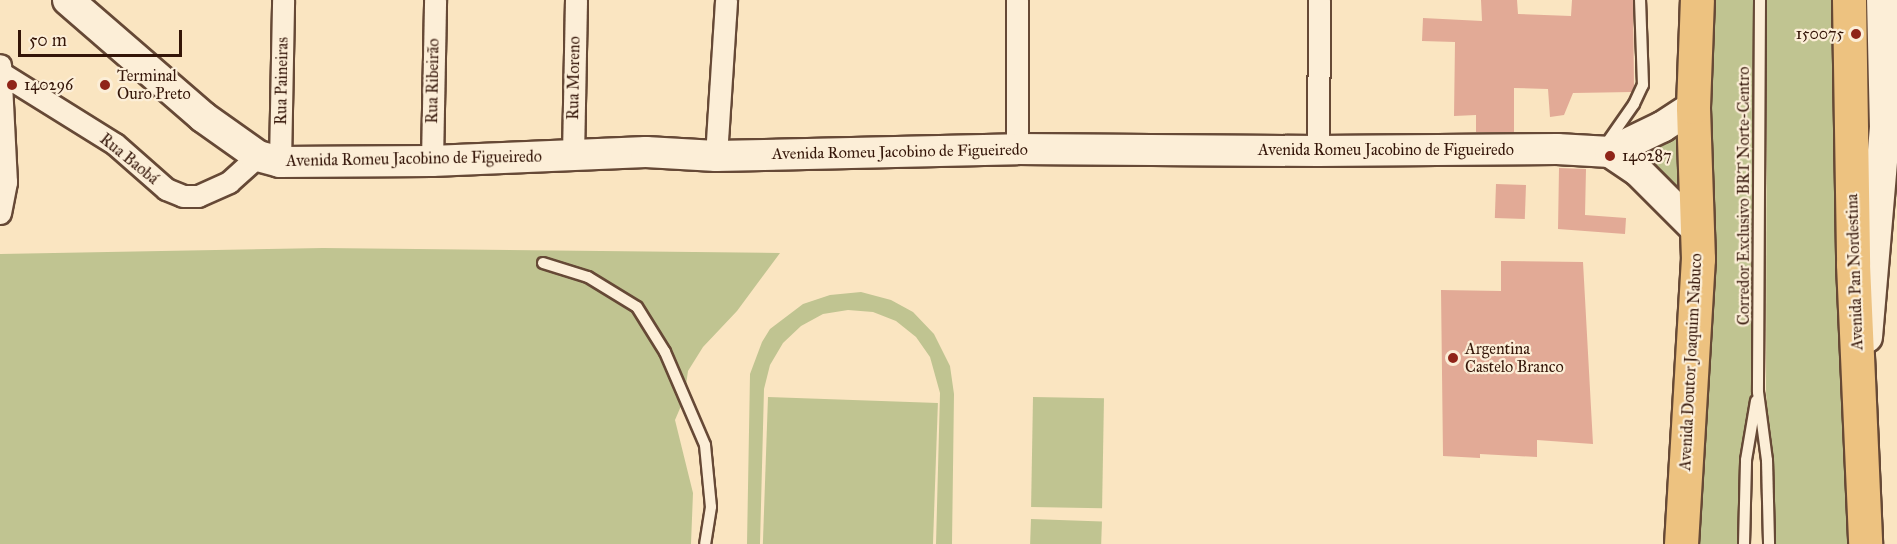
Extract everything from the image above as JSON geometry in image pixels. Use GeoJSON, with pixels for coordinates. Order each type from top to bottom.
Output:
{"type":"FeatureCollection","features":[{"type":"Feature","properties":{"kind":"highway","name":"Avenida Doutor Joaquim Nabuco"},"geometry":{"type":"LineString","coordinates":[[1681,544],[1698,259],[1695,229],[1693,107],[1697,0]]}},
{"type":"Feature","properties":{"kind":"highway","name":"Avenida Pan Nordestina"},"geometry":{"type":"LineString","coordinates":[[1849,0],[1853,264],[1865,544]]}},
{"type":"Feature","properties":{"kind":"street"},"geometry":{"type":"LineString","coordinates":[[68,0],[203,117],[269,159]]}},
{"type":"Feature","properties":{"kind":"street","name":"Rua Paineiras"},"geometry":{"type":"LineString","coordinates":[[269,159],[283,0]]}},
{"type":"Feature","properties":{"kind":"street","name":"Rua Ribeirão"},"geometry":{"type":"LineString","coordinates":[[432,161],[435,0]]}},
{"type":"Feature","properties":{"kind":"street","name":"Rua Moreno"},"geometry":{"type":"LineString","coordinates":[[573,156],[576,0]]}},
{"type":"Feature","properties":{"kind":"street"},"geometry":{"type":"LineString","coordinates":[[716,156],[726,0]]}},
{"type":"Feature","properties":{"kind":"street"},"geometry":{"type":"LineString","coordinates":[[1017,0],[1017,149]]}},
{"type":"Feature","properties":{"kind":"street"},"geometry":{"type":"LineString","coordinates":[[1318,152],[1319,0]]}},
{"type":"Feature","properties":{"kind":"street"},"geometry":{"type":"LineString","coordinates":[[1882,0],[1885,129]]}},
{"type":"Feature","properties":{"kind":"street"},"geometry":{"type":"LineString","coordinates":[[1860,400],[1885,129],[1897,64]]}},
{"type":"Feature","properties":{"kind":"street","name":"Rua Baobá"},"geometry":{"type":"LineString","coordinates":[[1,66],[115,144],[166,189],[183,196],[198,196],[229,182],[269,159]]}},
{"type":"Feature","properties":{"kind":"street","name":"Rua Baobá"},"geometry":{"type":"LineString","coordinates":[[0,213],[6,182],[1,66]]}},
{"type":"Feature","properties":{"kind":"street","name":"Avenida Romeu Jacobino de Figueiredo"},"geometry":{"type":"LineString","coordinates":[[269,159],[432,161],[646,152],[716,156],[1017,149],[1605,152],[1662,127],[1693,107]]}},
{"type":"Feature","properties":{"kind":"street"},"geometry":{"type":"LineString","coordinates":[[1605,152],[1644,177],[1695,229]]}},
{"type":"Feature","properties":{"kind":"lane"},"geometry":{"type":"LineString","coordinates":[[1605,152],[1643,85],[1640,0]]}},
{"type":"Feature","properties":{"kind":"lane","name":"Corredor Exclusivo BRT Norte-Centro"},"geometry":{"type":"LineString","coordinates":[[1758,392],[1760,0]]}},
{"type":"Feature","properties":{"kind":"lane"},"geometry":{"type":"LineString","coordinates":[[543,263],[588,277],[637,307],[665,352],[705,445],[711,507],[705,544]]}},
{"type":"Feature","properties":{"kind":"lane"},"geometry":{"type":"LineString","coordinates":[[1744,544],[1746,460],[1758,392]]}},
{"type":"Feature","properties":{"kind":"lane"},"geometry":{"type":"LineString","coordinates":[[1758,392],[1767,460],[1769,544]]}},
{"type":"Feature","properties":{"kind":"green space"},"geometry":{"type":"Polygon","coordinates":[[[1707,0],[1753,0],[1753,170],[1758,392],[1742,544],[1694,544],[1707,0]]]}},
{"type":"Feature","properties":{"kind":"green space"},"geometry":{"type":"Polygon","coordinates":[[[1767,0],[1832,0],[1841,139],[1856,544],[1774,544],[1766,391],[1767,0]]]}},
{"type":"Feature","properties":{"kind":"green space"},"geometry":{"type":"Polygon","coordinates":[[[1689,113],[1696,229],[1621,152],[1689,113]]]}},
{"type":"Feature","properties":{"kind":"green space"},"geometry":{"type":"Polygon","coordinates":[[[323,248],[780,253],[737,311],[703,347],[688,371],[684,399],[675,420],[693,493],[691,544],[0,544],[0,254],[323,248]]]}},
{"type":"Feature","properties":{"kind":"green space"},"geometry":{"type":"Polygon","coordinates":[[[861,292],[891,300],[913,312],[934,334],[950,366],[954,394],[952,544],[936,544],[940,393],[930,357],[916,337],[896,321],[873,312],[848,310],[823,314],[801,326],[783,343],[770,365],[764,389],[760,544],[747,544],[750,374],[762,342],[770,329],[803,304],[830,295],[861,292]]]}},
{"type":"Feature","properties":{"kind":"green space"},"geometry":{"type":"Polygon","coordinates":[[[768,397],[938,403],[933,544],[763,544],[768,397]]]}},
{"type":"Feature","properties":{"kind":"green space"},"geometry":{"type":"Polygon","coordinates":[[[1033,397],[1104,398],[1102,508],[1031,507],[1033,397]]]}},
{"type":"Feature","properties":{"kind":"green space"},"geometry":{"type":"Polygon","coordinates":[[[1031,519],[1102,521],[1101,544],[1030,544],[1031,519]]]}},
{"type":"Feature","properties":{"kind":"building"},"geometry":{"type":"Polygon","coordinates":[[[1481,0],[1517,0],[1518,14],[1571,16],[1572,0],[1633,0],[1634,86],[1632,92],[1573,93],[1564,115],[1550,117],[1548,89],[1514,88],[1514,132],[1476,132],[1476,115],[1454,116],[1455,42],[1422,41],[1423,18],[1482,21],[1481,0]]]}},
{"type":"Feature","properties":{"kind":"building"},"geometry":{"type":"Polygon","coordinates":[[[1559,168],[1586,169],[1585,215],[1626,218],[1625,234],[1558,229],[1559,168]]]}},
{"type":"Feature","properties":{"kind":"building"},"geometry":{"type":"Polygon","coordinates":[[[1496,184],[1526,185],[1525,219],[1495,218],[1496,184]]]}},
{"type":"Feature","properties":{"kind":"building"},"geometry":{"type":"Polygon","coordinates":[[[1501,261],[1583,262],[1593,444],[1537,440],[1537,457],[1480,454],[1480,458],[1443,456],[1441,290],[1501,291],[1501,261]]]}},
{"type":"Feature","properties":{"kind":"place","name":"150075"},"geometry":{"type":"Point","coordinates":[1856,34]}},
{"type":"Feature","properties":{"kind":"place","name":"140296"},"geometry":{"type":"Point","coordinates":[12,85]}},
{"type":"Feature","properties":{"kind":"place","name":"Terminal Ouro Preto"},"geometry":{"type":"Point","coordinates":[105,85]}},
{"type":"Feature","properties":{"kind":"place","name":"140287"},"geometry":{"type":"Point","coordinates":[1610,156]}},
{"type":"Feature","properties":{"kind":"place","name":"Argentina Castelo Branco"},"geometry":{"type":"Point","coordinates":[1453,358]}}]}
